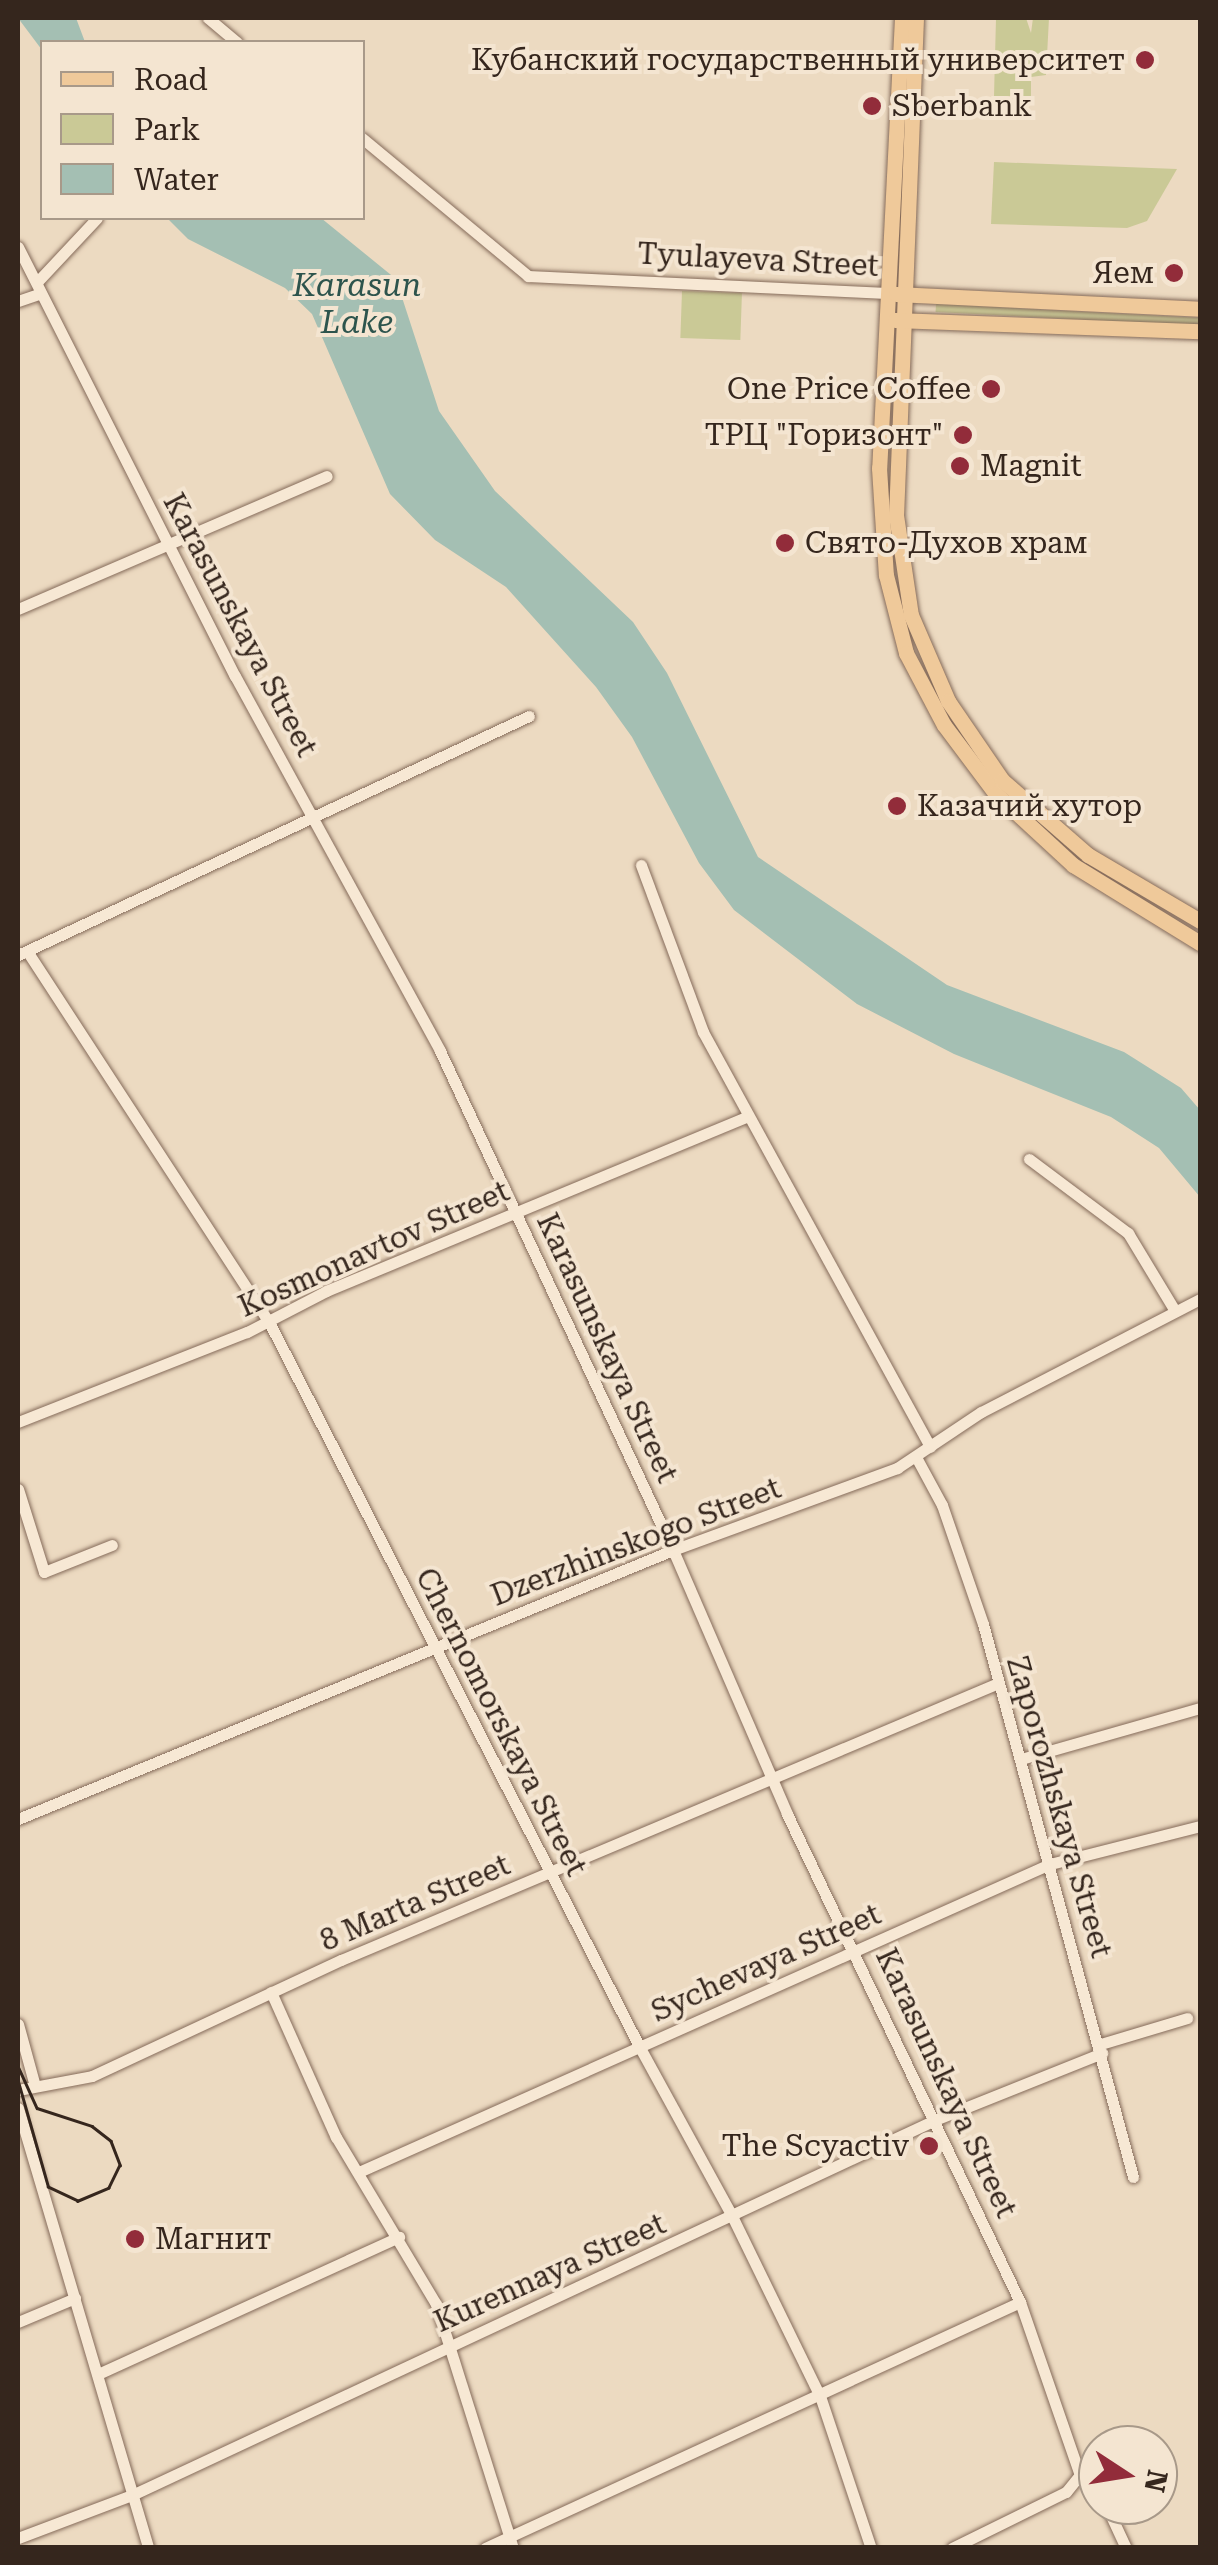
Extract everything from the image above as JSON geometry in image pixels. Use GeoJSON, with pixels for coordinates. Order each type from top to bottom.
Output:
{"type":"FeatureCollection","features":[{"type":"Feature","properties":{"kind":"main road"},"geometry":{"type":"LineString","coordinates":[[896,294],[902,18]]}},
{"type":"Feature","properties":{"kind":"main road"},"geometry":{"type":"LineString","coordinates":[[916,18],[881,538],[906,653],[962,753],[1074,855],[1200,943]]}},
{"type":"Feature","properties":{"kind":"main road","name":"Tyulayeva Street"},"geometry":{"type":"LineString","coordinates":[[896,294],[1200,309]]}},
{"type":"Feature","properties":{"kind":"main road","name":"Tyulayeva Street"},"geometry":{"type":"LineString","coordinates":[[894,320],[1200,332]]}},
{"type":"Feature","properties":{"kind":"main road"},"geometry":{"type":"LineString","coordinates":[[1074,855],[1200,921]]}},
{"type":"Feature","properties":{"kind":"street"},"geometry":{"type":"LineString","coordinates":[[208,18],[234,40]]}},
{"type":"Feature","properties":{"kind":"street","name":"Tyulayeva Street"},"geometry":{"type":"LineString","coordinates":[[365,140],[528,276],[896,294]]}},
{"type":"Feature","properties":{"kind":"street"},"geometry":{"type":"LineString","coordinates":[[18,301],[40,287],[94,220]]}},
{"type":"Feature","properties":{"kind":"street","name":"Karasunskaya Street"},"geometry":{"type":"LineString","coordinates":[[18,247],[168,546],[314,812],[518,1214],[674,1550],[772,1778],[1020,2302],[1078,2469]]}},
{"type":"Feature","properties":{"kind":"street"},"geometry":{"type":"LineString","coordinates":[[18,609],[327,476]]}},
{"type":"Feature","properties":{"kind":"street"},"geometry":{"type":"LineString","coordinates":[[22,953],[314,812],[529,716]]}},
{"type":"Feature","properties":{"kind":"street"},"geometry":{"type":"LineString","coordinates":[[641,864],[703,1032],[930,1447]]}},
{"type":"Feature","properties":{"kind":"street","name":"Chernomorskaya Street"},"geometry":{"type":"LineString","coordinates":[[22,953],[268,1320],[639,2046],[734,2218],[820,2396],[871,2548]]}},
{"type":"Feature","properties":{"kind":"street","name":"Kosmonavtov Street"},"geometry":{"type":"LineString","coordinates":[[18,1422],[748,1116]]}},
{"type":"Feature","properties":{"kind":"street"},"geometry":{"type":"LineString","coordinates":[[1029,1158],[1128,1233],[1175,1311]]}},
{"type":"Feature","properties":{"kind":"street","name":"Dzerzhinskogo Street"},"geometry":{"type":"LineString","coordinates":[[18,1819],[674,1550],[916,1457],[981,1412],[1200,1300]]}},
{"type":"Feature","properties":{"kind":"street","name":"Zaporozhskaya Street"},"geometry":{"type":"LineString","coordinates":[[916,1457],[942,1505],[1021,1758],[1133,2177]]}},
{"type":"Feature","properties":{"kind":"street"},"geometry":{"type":"LineString","coordinates":[[18,1489],[44,1572],[112,1545]]}},
{"type":"Feature","properties":{"kind":"street","name":"8 Marta Street"},"geometry":{"type":"LineString","coordinates":[[18,2090],[92,2076],[271,1992],[996,1684]]}},
{"type":"Feature","properties":{"kind":"street"},"geometry":{"type":"LineString","coordinates":[[1021,1758],[1200,1708]]}},
{"type":"Feature","properties":{"kind":"street","name":"Sychevaya Street"},"geometry":{"type":"LineString","coordinates":[[360,2171],[1050,1864],[1200,1826]]}},
{"type":"Feature","properties":{"kind":"street"},"geometry":{"type":"LineString","coordinates":[[271,1992],[336,2137],[400,2237],[452,2344],[511,2542]]}},
{"type":"Feature","properties":{"kind":"street","name":"Kurennaya Street"},"geometry":{"type":"LineString","coordinates":[[18,2538],[132,2496],[452,2344],[734,2218],[936,2119],[1101,2048],[1187,2018]]}},
{"type":"Feature","properties":{"kind":"street"},"geometry":{"type":"LineString","coordinates":[[18,2024],[35,2086]]}},
{"type":"Feature","properties":{"kind":"street"},"geometry":{"type":"LineString","coordinates":[[18,2110],[148,2548]]}},
{"type":"Feature","properties":{"kind":"street"},"geometry":{"type":"LineString","coordinates":[[98,2374],[400,2237]]}},
{"type":"Feature","properties":{"kind":"street"},"geometry":{"type":"LineString","coordinates":[[18,2322],[75,2298]]}},
{"type":"Feature","properties":{"kind":"street"},"geometry":{"type":"LineString","coordinates":[[485,2548],[511,2542],[1020,2302]]}},
{"type":"Feature","properties":{"kind":"street"},"geometry":{"type":"LineString","coordinates":[[952,2548],[1066,2492],[1078,2477]]}},
{"type":"Feature","properties":{"kind":"street"},"geometry":{"type":"LineString","coordinates":[[1115,2525],[1126,2548]]}},
{"type":"Feature","properties":{"kind":"green space"},"geometry":{"type":"Polygon","coordinates":[[[996,18],[1026,18],[1031,33],[1033,18],[1049,18],[1046,75],[1031,77],[1031,96],[994,96],[996,18]]]}},
{"type":"Feature","properties":{"kind":"green space"},"geometry":{"type":"Polygon","coordinates":[[[994,162],[1177,169],[1147,221],[1127,228],[991,224],[994,162]]]}},
{"type":"Feature","properties":{"kind":"green space"},"geometry":{"type":"Polygon","coordinates":[[[682,291],[742,293],[740,340],[680,338],[682,291]]]}},
{"type":"Feature","properties":{"kind":"green space"},"geometry":{"type":"Polygon","coordinates":[[[936,304],[1200,318],[1199,326],[936,312],[936,304]]]}},
{"type":"Feature","properties":{"kind":"water"},"geometry":{"type":"Polygon","coordinates":[[[18,18],[76,18],[84,40],[40,40],[40,47],[18,18]]]}},
{"type":"Feature","properties":{"kind":"water","name":"Karasun Lake"},"geometry":{"type":"Polygon","coordinates":[[[169,220],[323,220],[396,279],[439,411],[495,491],[633,622],[667,673],[758,857],[947,985],[1124,1052],[1181,1088],[1200,1110],[1200,1197],[1159,1148],[1111,1117],[954,1054],[857,1004],[734,910],[699,863],[632,737],[596,687],[506,587],[435,540],[390,494],[312,314],[285,288],[188,239],[169,220]]]}},
{"type":"Feature","properties":{"kind":"tram line"},"geometry":{"type":"LineString","coordinates":[[18,2066],[37,2108],[92,2126],[111,2141],[120,2165],[109,2188],[78,2201],[48,2187],[18,2082]]}},
{"type":"Feature","properties":{"kind":"place","name":"Кубанский государственный университет"},"geometry":{"type":"Point","coordinates":[1145,60]}},
{"type":"Feature","properties":{"kind":"place","name":"Sberbank"},"geometry":{"type":"Point","coordinates":[872,106]}},
{"type":"Feature","properties":{"kind":"place","name":"Яем"},"geometry":{"type":"Point","coordinates":[1174,273]}},
{"type":"Feature","properties":{"kind":"place","name":"One Price Coffee"},"geometry":{"type":"Point","coordinates":[991,389]}},
{"type":"Feature","properties":{"kind":"place","name":"ТРЦ \"Горизонт\""},"geometry":{"type":"Point","coordinates":[963,435]}},
{"type":"Feature","properties":{"kind":"place","name":"Magnit"},"geometry":{"type":"Point","coordinates":[960,466]}},
{"type":"Feature","properties":{"kind":"place","name":"Свято-Духов храм"},"geometry":{"type":"Point","coordinates":[785,543]}},
{"type":"Feature","properties":{"kind":"place","name":"Казачий хутор"},"geometry":{"type":"Point","coordinates":[897,806]}},
{"type":"Feature","properties":{"kind":"place","name":"The Scyactiv"},"geometry":{"type":"Point","coordinates":[929,2146]}},
{"type":"Feature","properties":{"kind":"place","name":"Магнит"},"geometry":{"type":"Point","coordinates":[135,2239]}}]}
